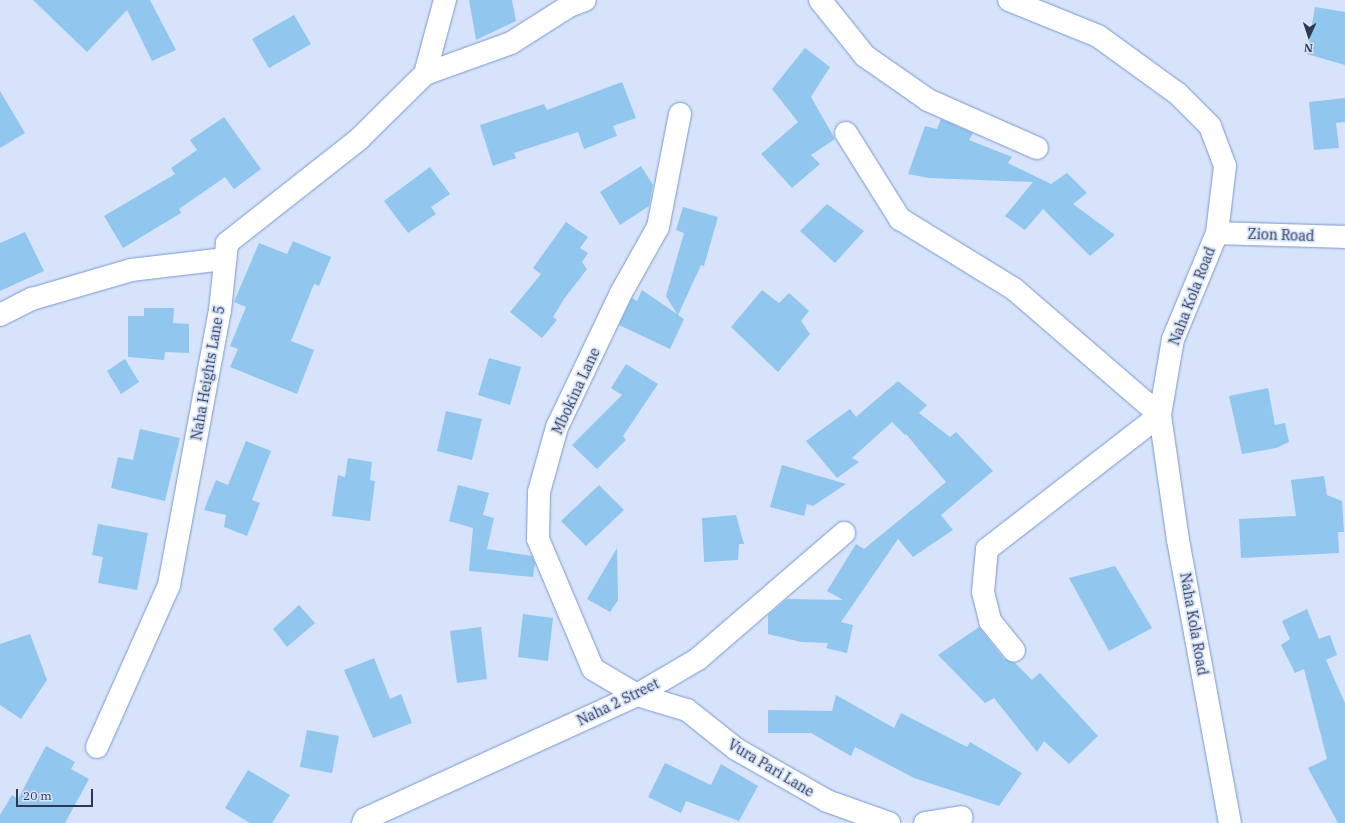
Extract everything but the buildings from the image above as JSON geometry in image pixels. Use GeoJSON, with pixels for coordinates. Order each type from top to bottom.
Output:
{"type":"FeatureCollection","features":[{"type":"Feature","properties":{"kind":"street"},"geometry":{"type":"LineString","coordinates":[[425,74],[446,0]]}},
{"type":"Feature","properties":{"kind":"street"},"geometry":{"type":"LineString","coordinates":[[425,74],[511,43],[569,6],[585,0]]}},
{"type":"Feature","properties":{"kind":"street"},"geometry":{"type":"LineString","coordinates":[[820,0],[865,56],[928,100],[1037,148]]}},
{"type":"Feature","properties":{"kind":"street","name":"Naha Kola Road"},"geometry":{"type":"LineString","coordinates":[[1009,0],[1098,36],[1178,94],[1210,126],[1225,166],[1217,233],[1173,339],[1160,415],[1178,540],[1230,823]]}},
{"type":"Feature","properties":{"kind":"street","name":"Naha Heights Lane 5"},"geometry":{"type":"LineString","coordinates":[[98,747],[169,585],[220,311],[227,243],[359,139],[425,74]]}},
{"type":"Feature","properties":{"kind":"street","name":"Mbokina Lane"},"geometry":{"type":"LineString","coordinates":[[637,695],[593,669],[538,539],[539,492],[557,427],[621,293],[658,227],[680,114]]}},
{"type":"Feature","properties":{"kind":"street"},"geometry":{"type":"LineString","coordinates":[[846,133],[900,219],[1014,289],[1160,415],[987,549],[983,592],[990,621],[1014,651]]}},
{"type":"Feature","properties":{"kind":"street","name":"Zion Road"},"geometry":{"type":"LineString","coordinates":[[1217,233],[1345,237]]}},
{"type":"Feature","properties":{"kind":"street"},"geometry":{"type":"LineString","coordinates":[[0,314],[32,299],[131,270],[225,260]]}},
{"type":"Feature","properties":{"kind":"street","name":"Naha 2 Street"},"geometry":{"type":"LineString","coordinates":[[363,823],[365,819],[637,695],[698,659],[844,533]]}},
{"type":"Feature","properties":{"kind":"street","name":"Vura Pari Lane"},"geometry":{"type":"LineString","coordinates":[[637,695],[687,710],[736,749],[827,801],[889,823]]}},
{"type":"Feature","properties":{"kind":"street"},"geometry":{"type":"LineString","coordinates":[[924,823],[962,817]]}}]}
